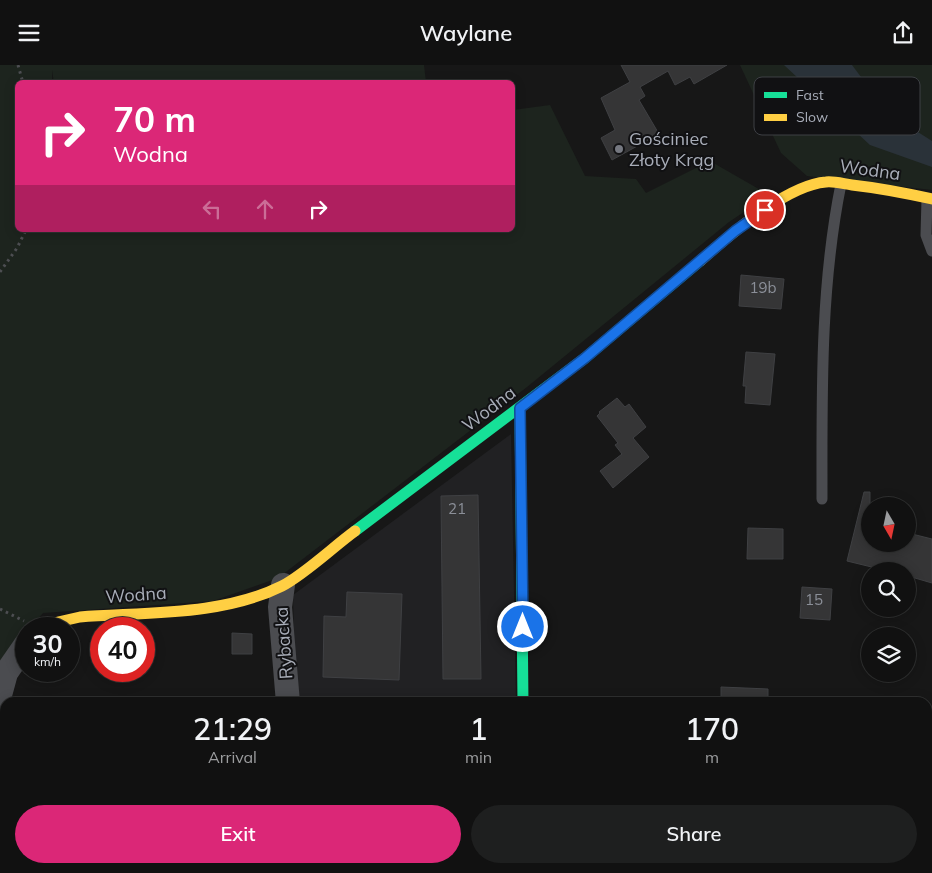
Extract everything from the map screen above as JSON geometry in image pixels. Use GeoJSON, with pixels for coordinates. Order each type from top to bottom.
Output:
{"type":"FeatureCollection","features":[{"type":"Feature","properties":{"kind":"street","name":"Wodna"},"geometry":{"type":"LineString","coordinates":[[80,617],[219,607],[253,598],[283,585],[585,358],[735,231],[780,200],[808,186],[826,182],[841,182],[929,198]]}},
{"type":"Feature","properties":{"kind":"street"},"geometry":{"type":"LineString","coordinates":[[520,408],[523,697]]}},
{"type":"Feature","properties":{"kind":"street","name":"Rybacka"},"geometry":{"type":"LineString","coordinates":[[283,585],[280,607],[288,697]]}},
{"type":"Feature","properties":{"kind":"street"},"geometry":{"type":"LineString","coordinates":[[0,695],[6,673],[15,656]]}},
{"type":"Feature","properties":{"kind":"lane"},"geometry":{"type":"LineString","coordinates":[[822,499],[823,323],[832,228],[841,182]]}},
{"type":"Feature","properties":{"kind":"lane"},"geometry":{"type":"LineString","coordinates":[[929,198],[926,235],[932,251]]}},
{"type":"Feature","properties":{"kind":"path"},"geometry":{"type":"LineString","coordinates":[[18,65],[22,80]]}},
{"type":"Feature","properties":{"kind":"path"},"geometry":{"type":"LineString","coordinates":[[0,272],[17,248],[25,232]]}},
{"type":"Feature","properties":{"kind":"path"},"geometry":{"type":"LineString","coordinates":[[0,609],[18,617]]}},
{"type":"Feature","properties":{"kind":"shaded area"},"geometry":{"type":"Polygon","coordinates":[[[0,65],[424,65],[426,80],[54,80],[52,70],[52,80],[15,80],[15,232],[515,232],[515,110],[550,105],[585,176],[636,179],[646,193],[710,161],[769,195],[729,222],[527,387],[278,578],[213,601],[43,613],[40,617],[15,617],[15,644],[6,654],[0,674],[0,65]]]}},
{"type":"Feature","properties":{"kind":"shaded area"},"geometry":{"type":"Polygon","coordinates":[[[740,65],[932,65],[932,190],[807,176],[781,153],[773,135],[920,135],[920,77],[754,77],[754,95],[740,65]]]}},
{"type":"Feature","properties":{"kind":"shaded area"},"geometry":{"type":"Polygon","coordinates":[[[784,65],[852,65],[861,77],[797,77],[784,65]]]}},
{"type":"Feature","properties":{"kind":"shaded area"},"geometry":{"type":"Polygon","coordinates":[[[920,133],[932,141],[932,167],[870,145],[859,135],[920,135],[920,133]]]}},
{"type":"Feature","properties":{"kind":"shaded area"},"geometry":{"type":"Polygon","coordinates":[[[511,434],[516,697],[296,697],[293,595],[511,434]]]}},
{"type":"Feature","properties":{"kind":"building"},"geometry":{"type":"Polygon","coordinates":[[[621,65],[727,65],[694,84],[690,77],[675,85],[668,71],[640,87],[645,96],[639,100],[659,134],[612,160],[601,138],[615,130],[601,98],[630,82],[621,65]]]}},
{"type":"Feature","properties":{"kind":"building"},"geometry":{"type":"Polygon","coordinates":[[[741,275],[784,279],[781,309],[739,306],[741,275]]]}},
{"type":"Feature","properties":{"kind":"building"},"geometry":{"type":"Polygon","coordinates":[[[746,352],[775,354],[770,405],[745,403],[746,386],[743,386],[746,352]]]}},
{"type":"Feature","properties":{"kind":"building"},"geometry":{"type":"Polygon","coordinates":[[[617,398],[625,407],[629,404],[646,427],[633,438],[649,457],[613,488],[600,471],[622,454],[615,445],[618,443],[597,416],[599,412],[617,398]]]}},
{"type":"Feature","properties":{"kind":"building"},"geometry":{"type":"Polygon","coordinates":[[[864,492],[870,492],[870,497],[863,497],[864,492]]]}},
{"type":"Feature","properties":{"kind":"building"},"geometry":{"type":"Polygon","coordinates":[[[478,495],[481,679],[443,679],[441,496],[478,495]]]}},
{"type":"Feature","properties":{"kind":"building"},"geometry":{"type":"Polygon","coordinates":[[[861,504],[861,553],[916,553],[916,535],[932,539],[932,583],[916,578],[916,562],[861,562],[861,564],[847,561],[861,504]]]}},
{"type":"Feature","properties":{"kind":"building"},"geometry":{"type":"Polygon","coordinates":[[[748,528],[783,529],[783,559],[747,559],[748,528]]]}},
{"type":"Feature","properties":{"kind":"building"},"geometry":{"type":"Polygon","coordinates":[[[802,587],[832,589],[830,620],[800,618],[802,587]]]}},
{"type":"Feature","properties":{"kind":"building"},"geometry":{"type":"Polygon","coordinates":[[[347,592],[402,594],[399,680],[323,677],[324,616],[346,617],[347,592]]]}},
{"type":"Feature","properties":{"kind":"building"},"geometry":{"type":"Polygon","coordinates":[[[232,633],[252,634],[252,654],[232,654],[232,633]]]}},
{"type":"Feature","properties":{"kind":"building"},"geometry":{"type":"Polygon","coordinates":[[[721,687],[768,689],[768,697],[721,697],[721,687]]]}},
{"type":"Feature","properties":{"kind":"traffic: fast"},"geometry":{"type":"LineString","coordinates":[[355,531],[585,358],[700,261]]}},
{"type":"Feature","properties":{"kind":"traffic: fast"},"geometry":{"type":"LineString","coordinates":[[520,408],[523,697]]}},
{"type":"Feature","properties":{"kind":"traffic: slow"},"geometry":{"type":"LineString","coordinates":[[700,261],[759,213],[794,192],[810,185],[836,182],[932,199]]}},
{"type":"Feature","properties":{"kind":"traffic: slow"},"geometry":{"type":"LineString","coordinates":[[80,617],[209,608],[259,596],[291,581],[355,531]]}},
{"type":"Feature","properties":{"kind":"place","name":"Gościniec Złoty Krąg"},"geometry":{"type":"Point","coordinates":[619,149]}},
{"type":"Feature","properties":{"kind":"route"},"geometry":{"type":"LineString","coordinates":[[523,627],[520,408],[585,358],[735,231],[765,210]]}}]}
